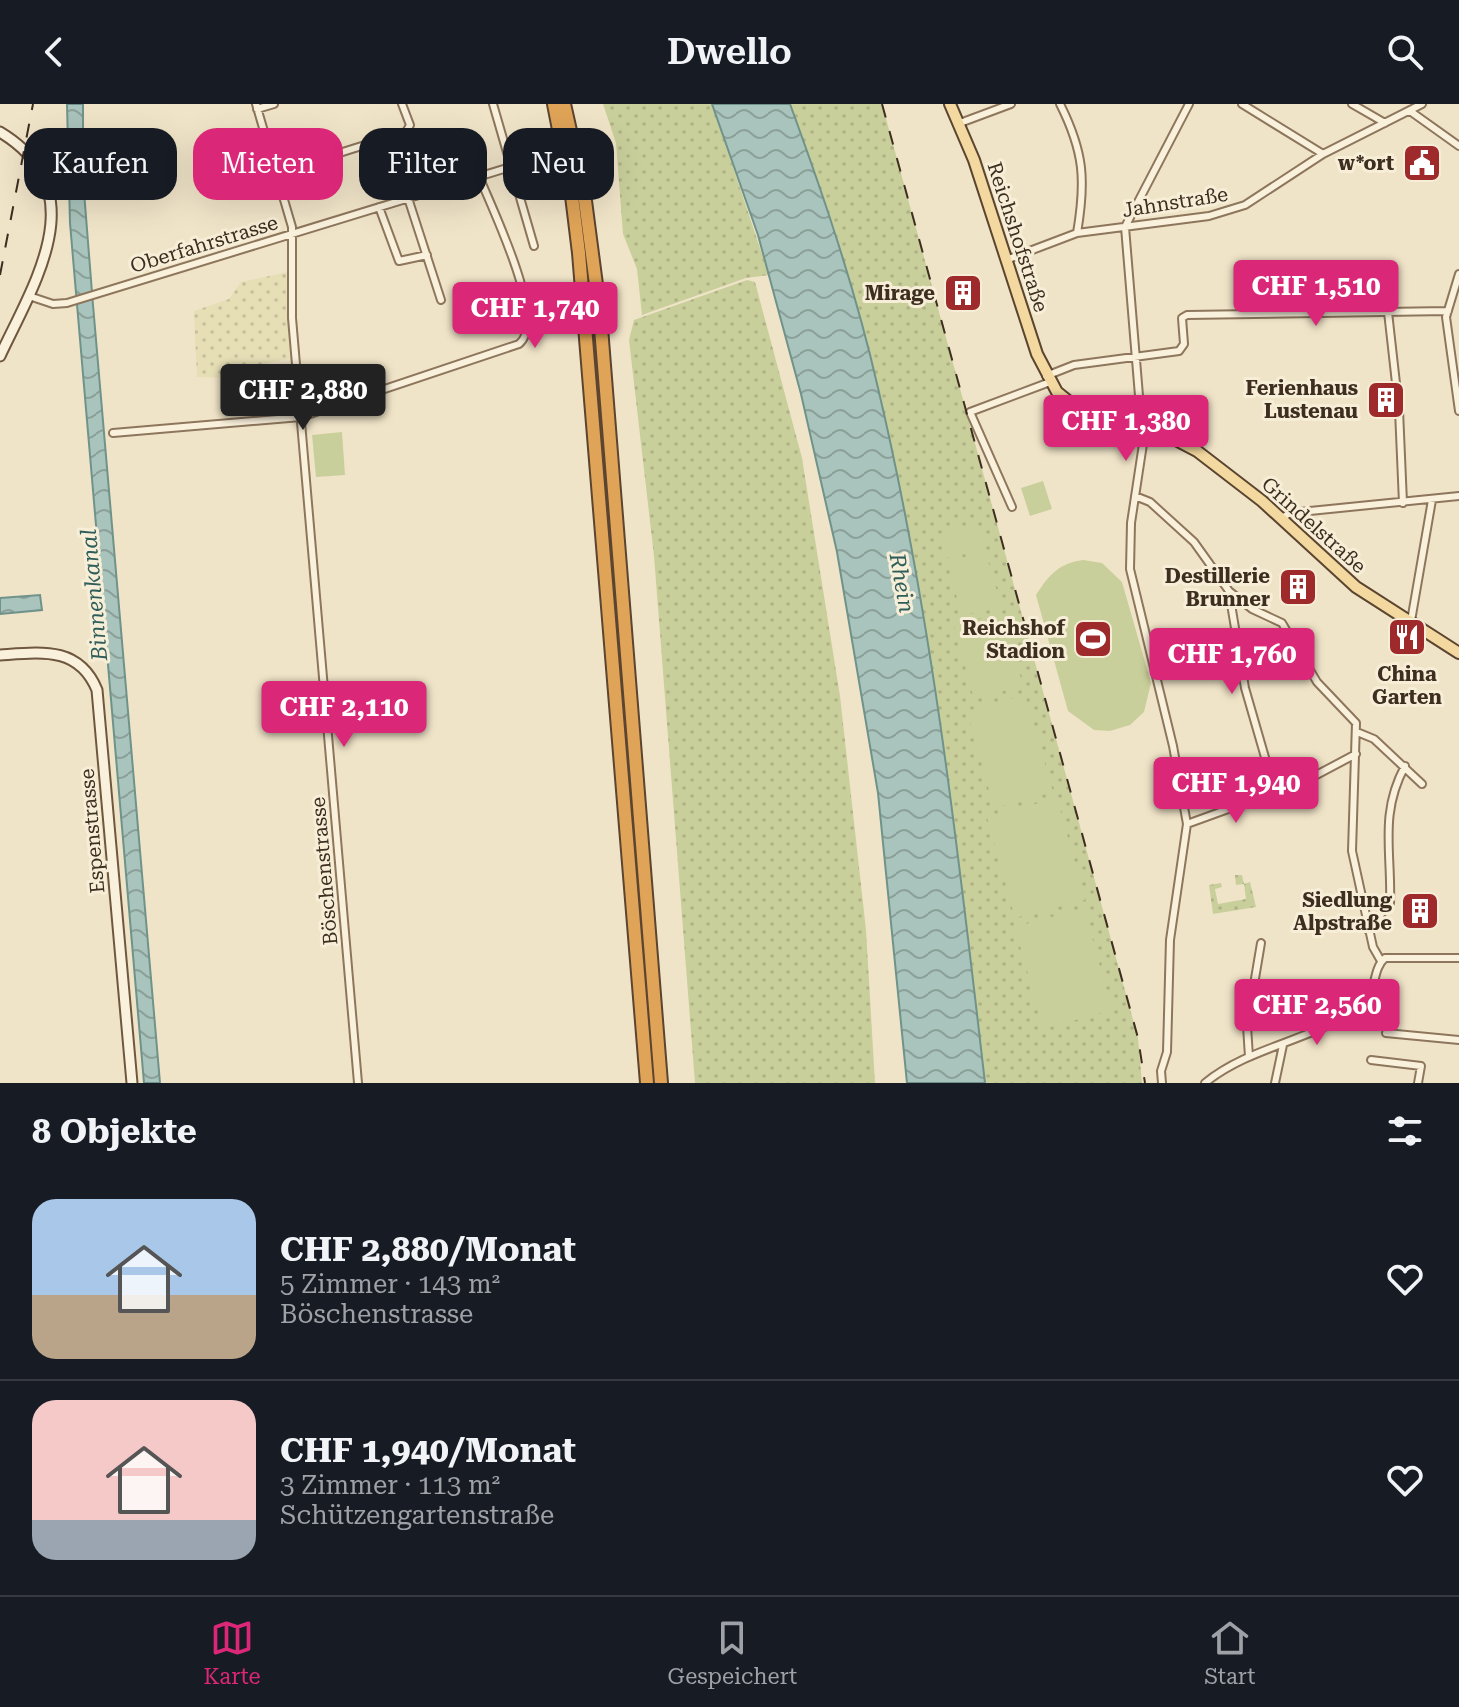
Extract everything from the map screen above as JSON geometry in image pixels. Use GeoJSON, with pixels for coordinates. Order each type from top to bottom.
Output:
{"type":"FeatureCollection","features":[{"type":"Feature","properties":{"kind":"highway"},"geometry":{"type":"LineString","coordinates":[[554,104],[572,196],[579,253],[647,1083]]}},
{"type":"Feature","properties":{"kind":"highway"},"geometry":{"type":"LineString","coordinates":[[564,104],[584,193],[600,315],[661,1083]]}},
{"type":"Feature","properties":{"kind":"main road","name":"Reichshofstraße"},"geometry":{"type":"LineString","coordinates":[[950,104],[960,123],[1048,379],[1068,404],[1089,418],[1143,433]]}},
{"type":"Feature","properties":{"kind":"main road","name":"Grindelstraße"},"geometry":{"type":"LineString","coordinates":[[1143,433],[1176,440],[1197,451],[1282,518],[1356,587],[1459,653]]}},
{"type":"Feature","properties":{"kind":"street"},"geometry":{"type":"LineString","coordinates":[[257,107],[274,104]]}},
{"type":"Feature","properties":{"kind":"street"},"geometry":{"type":"LineString","coordinates":[[343,152],[406,132],[410,125],[402,104]]}},
{"type":"Feature","properties":{"kind":"street"},"geometry":{"type":"LineString","coordinates":[[493,104],[503,135]]}},
{"type":"Feature","properties":{"kind":"street"},"geometry":{"type":"LineString","coordinates":[[960,123],[1011,104]]}},
{"type":"Feature","properties":{"kind":"street"},"geometry":{"type":"LineString","coordinates":[[1060,104],[1067,114],[1085,185],[1077,233]]}},
{"type":"Feature","properties":{"kind":"street"},"geometry":{"type":"LineString","coordinates":[[1162,1083],[1161,1071],[1167,1052],[1170,940],[1187,824],[1169,731],[1132,580],[1129,550],[1143,433],[1125,227],[1189,104]]}},
{"type":"Feature","properties":{"kind":"street"},"geometry":{"type":"LineString","coordinates":[[1242,104],[1323,154]]}},
{"type":"Feature","properties":{"kind":"street"},"geometry":{"type":"LineString","coordinates":[[1352,104],[1385,123]]}},
{"type":"Feature","properties":{"kind":"street","name":"Jahnstraße"},"geometry":{"type":"LineString","coordinates":[[1006,260],[1077,233],[1209,216],[1245,205],[1323,154],[1422,104]]}},
{"type":"Feature","properties":{"kind":"street","name":"Böschenstrasse"},"geometry":{"type":"LineString","coordinates":[[257,107],[263,128]]}},
{"type":"Feature","properties":{"kind":"street"},"geometry":{"type":"LineString","coordinates":[[1410,111],[1459,146]]}},
{"type":"Feature","properties":{"kind":"street"},"geometry":{"type":"LineString","coordinates":[[0,132],[32,160],[50,200],[49,247],[0,356]]}},
{"type":"Feature","properties":{"kind":"street"},"geometry":{"type":"LineString","coordinates":[[113,433],[301,417],[526,339],[528,331],[522,285],[487,196]]}},
{"type":"Feature","properties":{"kind":"street","name":"Böschenstrasse"},"geometry":{"type":"LineString","coordinates":[[283,200],[292,233],[292,318],[358,1083]]}},
{"type":"Feature","properties":{"kind":"street","name":"Oberfahrstrasse"},"geometry":{"type":"LineString","coordinates":[[29,296],[53,304],[67,303],[402,200]]}},
{"type":"Feature","properties":{"kind":"street"},"geometry":{"type":"LineString","coordinates":[[409,200],[441,300]]}},
{"type":"Feature","properties":{"kind":"street"},"geometry":{"type":"LineString","coordinates":[[520,200],[534,246]]}},
{"type":"Feature","properties":{"kind":"street"},"geometry":{"type":"LineString","coordinates":[[379,207],[399,261],[427,255]]}},
{"type":"Feature","properties":{"kind":"street"},"geometry":{"type":"LineString","coordinates":[[1459,274],[1448,311],[1459,411]]}},
{"type":"Feature","properties":{"kind":"street"},"geometry":{"type":"LineString","coordinates":[[1012,507],[970,412],[1074,365],[1182,349],[1182,318],[1187,315],[1448,311]]}},
{"type":"Feature","properties":{"kind":"street"},"geometry":{"type":"LineString","coordinates":[[1388,312],[1399,410],[1403,503]]}},
{"type":"Feature","properties":{"kind":"street"},"geometry":{"type":"LineString","coordinates":[[1135,496],[1150,502],[1194,542],[1229,591],[1252,609],[1282,623],[1317,682],[1356,723],[1352,851],[1368,930],[1375,954],[1381,961]]}},
{"type":"Feature","properties":{"kind":"street"},"geometry":{"type":"LineString","coordinates":[[1282,518],[1290,513],[1459,496]]}},
{"type":"Feature","properties":{"kind":"street"},"geometry":{"type":"LineString","coordinates":[[1411,621],[1432,500]]}},
{"type":"Feature","properties":{"kind":"street"},"geometry":{"type":"LineString","coordinates":[[1187,824],[1215,817],[1275,792],[1245,688],[1229,591]]}},
{"type":"Feature","properties":{"kind":"street","name":"Espenstrasse"},"geometry":{"type":"LineString","coordinates":[[0,655],[64,655],[85,668],[97,690],[132,1083]]}},
{"type":"Feature","properties":{"kind":"street"},"geometry":{"type":"LineString","coordinates":[[1357,732],[1370,736],[1422,784]]}},
{"type":"Feature","properties":{"kind":"street"},"geometry":{"type":"LineString","coordinates":[[1305,781],[1356,754]]}},
{"type":"Feature","properties":{"kind":"street"},"geometry":{"type":"LineString","coordinates":[[1368,930],[1390,903],[1386,834],[1405,766]]}},
{"type":"Feature","properties":{"kind":"street"},"geometry":{"type":"LineString","coordinates":[[1249,1057],[1247,1026],[1261,943]]}},
{"type":"Feature","properties":{"kind":"street"},"geometry":{"type":"LineString","coordinates":[[1381,961],[1391,957],[1459,958]]}},
{"type":"Feature","properties":{"kind":"street"},"geometry":{"type":"LineString","coordinates":[[1205,1083],[1220,1070],[1283,1045],[1363,1004],[1372,992],[1381,961]]}},
{"type":"Feature","properties":{"kind":"street"},"geometry":{"type":"LineString","coordinates":[[1386,1033],[1459,1040]]}},
{"type":"Feature","properties":{"kind":"street"},"geometry":{"type":"LineString","coordinates":[[1275,1083],[1283,1045]]}},
{"type":"Feature","properties":{"kind":"street"},"geometry":{"type":"LineString","coordinates":[[1371,1060],[1421,1066],[1418,1083]]}},
{"type":"Feature","properties":{"kind":"shaded area"},"geometry":{"type":"Polygon","coordinates":[[[288,272],[291,358],[269,363],[235,378],[197,377],[194,311],[229,299],[241,282],[288,272]]]}},
{"type":"Feature","properties":{"kind":"green space"},"geometry":{"type":"Polygon","coordinates":[[[603,104],[712,104],[769,275],[746,278],[642,315],[637,269],[623,234],[616,143],[614,128],[611,128],[603,104]]]}},
{"type":"Feature","properties":{"kind":"green space"},"geometry":{"type":"Polygon","coordinates":[[[790,104],[882,104],[1138,1038],[1142,1083],[984,1083],[836,233],[790,104]]]}},
{"type":"Feature","properties":{"kind":"green space"},"geometry":{"type":"Polygon","coordinates":[[[747,280],[755,282],[802,458],[840,696],[866,930],[875,1083],[695,1083],[654,556],[629,340],[634,320],[747,280]]]}},
{"type":"Feature","properties":{"kind":"green space"},"geometry":{"type":"Polygon","coordinates":[[[342,432],[345,475],[316,477],[312,435],[342,432]]]}},
{"type":"Feature","properties":{"kind":"green space"},"geometry":{"type":"Polygon","coordinates":[[[1043,481],[1052,509],[1030,516],[1021,488],[1043,481]]]}},
{"type":"Feature","properties":{"kind":"green space"},"geometry":{"type":"Polygon","coordinates":[[[977,523],[984,547],[946,558],[939,534],[977,523]]]}},
{"type":"Feature","properties":{"kind":"green space"},"geometry":{"type":"Polygon","coordinates":[[[985,551],[1001,605],[962,616],[947,562],[985,551]]]}},
{"type":"Feature","properties":{"kind":"green space","name":"Reichshof Stadion"},"geometry":{"type":"Polygon","coordinates":[[[1083,560],[1102,563],[1122,582],[1151,683],[1144,712],[1130,725],[1110,731],[1094,730],[1068,711],[1036,595],[1055,571],[1083,560]]]}},
{"type":"Feature","properties":{"kind":"green space"},"geometry":{"type":"Polygon","coordinates":[[[1003,613],[1023,686],[974,699],[954,626],[1003,613]]]}},
{"type":"Feature","properties":{"kind":"green space"},"geometry":{"type":"Polygon","coordinates":[[[1025,695],[1053,792],[994,808],[967,711],[1025,695]]]}},
{"type":"Feature","properties":{"kind":"green space"},"geometry":{"type":"Polygon","coordinates":[[[1057,798],[1085,900],[1015,918],[987,817],[1057,798]]]}},
{"type":"Feature","properties":{"kind":"green space"},"geometry":{"type":"Polygon","coordinates":[[[1235,875],[1242,875],[1244,884],[1236,885],[1235,875]]]}},
{"type":"Feature","properties":{"kind":"green space"},"geometry":{"type":"Polygon","coordinates":[[[1250,882],[1256,907],[1213,914],[1209,885],[1221,883],[1222,887],[1215,889],[1218,904],[1246,899],[1244,884],[1250,882]]]}},
{"type":"Feature","properties":{"kind":"green space"},"geometry":{"type":"Polygon","coordinates":[[[1084,908],[1112,1010],[1043,1029],[1015,927],[1084,908]]]}},
{"type":"Feature","properties":{"kind":"water"},"geometry":{"type":"Polygon","coordinates":[[[67,104],[83,104],[83,128],[68,128],[67,104]]]}},
{"type":"Feature","properties":{"kind":"water","name":"Rhein"},"geometry":{"type":"Polygon","coordinates":[[[712,104],[790,104],[860,316],[914,560],[954,821],[985,1083],[907,1083],[878,793],[837,552],[801,394],[758,235],[712,104]]]}},
{"type":"Feature","properties":{"kind":"water"},"geometry":{"type":"Polygon","coordinates":[[[69,200],[85,200],[160,1083],[144,1083],[69,200]]]}},
{"type":"Feature","properties":{"kind":"water"},"geometry":{"type":"Polygon","coordinates":[[[40,595],[42,610],[0,614],[0,598],[40,595]]]}},
{"type":"Feature","properties":{"kind":"railway"},"geometry":{"type":"LineString","coordinates":[[0,275],[33,104]]}},
{"type":"Feature","properties":{"kind":"railway"},"geometry":{"type":"LineString","coordinates":[[882,104],[1138,1038],[1145,1083]]}},
{"type":"Feature","properties":{"kind":"place","name":"w*ort"},"geometry":{"type":"Point","coordinates":[1422,163]}},
{"type":"Feature","properties":{"kind":"place","name":"Mirage"},"geometry":{"type":"Point","coordinates":[963,293]}},
{"type":"Feature","properties":{"kind":"place","name":"Ferienhaus Lustenau"},"geometry":{"type":"Point","coordinates":[1386,400]}},
{"type":"Feature","properties":{"kind":"place","name":"Destillerie Brunner"},"geometry":{"type":"Point","coordinates":[1298,587]}},
{"type":"Feature","properties":{"kind":"place","name":"China Garten"},"geometry":{"type":"Point","coordinates":[1407,637]}},
{"type":"Feature","properties":{"kind":"place","name":"Reichshof Stadion"},"geometry":{"type":"Point","coordinates":[1093,639]}},
{"type":"Feature","properties":{"kind":"place","name":"Siedlung Alpstraße"},"geometry":{"type":"Point","coordinates":[1420,911]}},
{"type":"Feature","properties":{"kind":"water label","name":"Binnenkanal"},"geometry":{"type":"Point","coordinates":[94,595]}}]}
